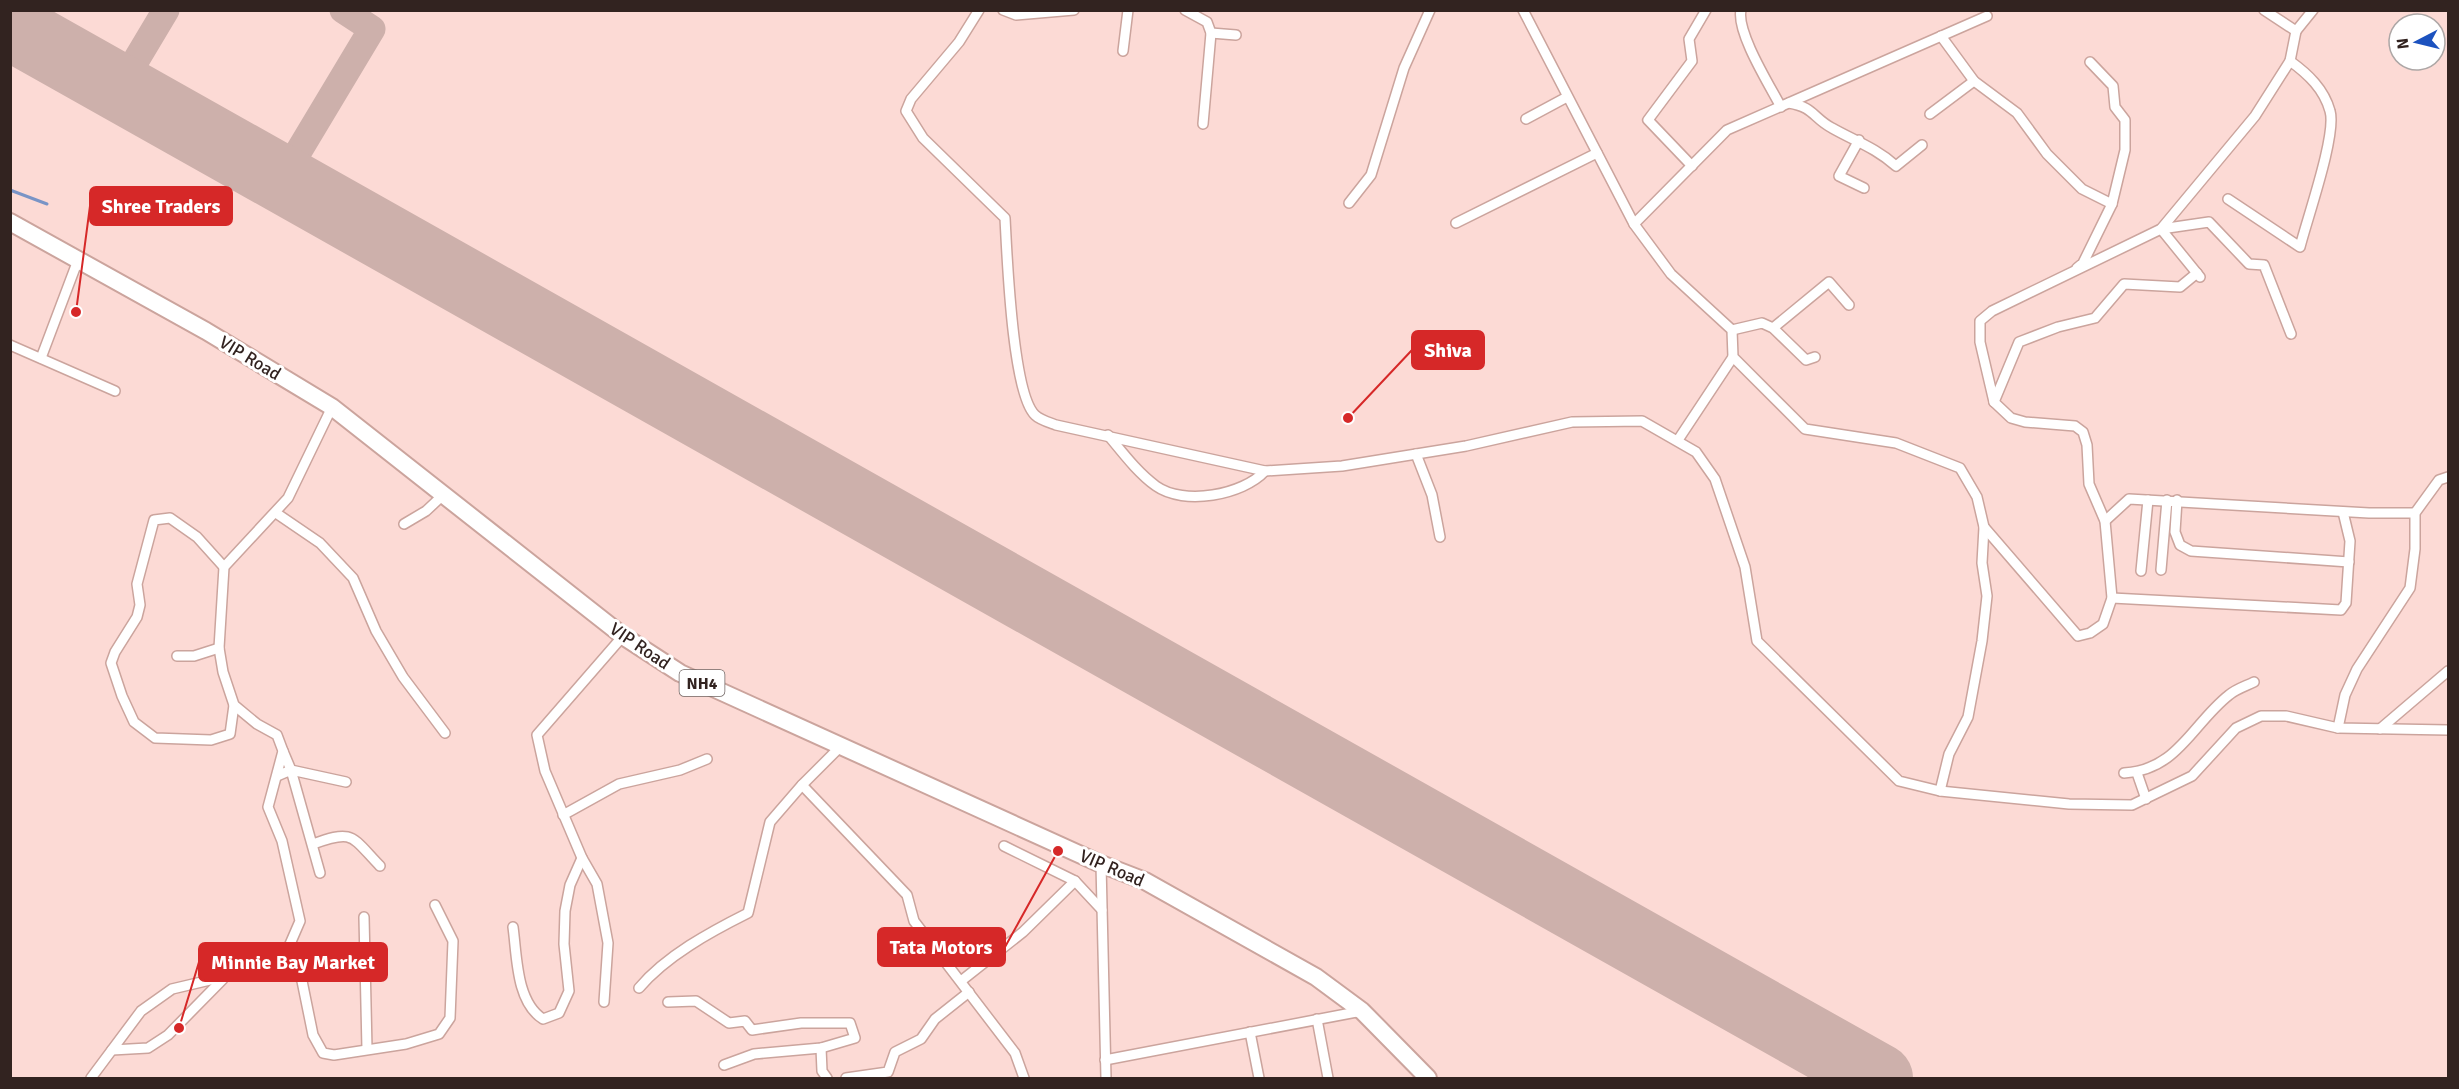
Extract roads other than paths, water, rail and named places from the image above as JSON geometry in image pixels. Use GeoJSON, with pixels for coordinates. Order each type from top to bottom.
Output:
{"type":"FeatureCollection","features":[{"type":"Feature","properties":{"kind":"highway","name":"VIP Road"},"geometry":{"type":"LineString","coordinates":[[10,222],[206,331],[332,406],[623,636],[680,673],[1101,864],[1145,881],[1316,977],[1362,1011],[1428,1078]]}},
{"type":"Feature","properties":{"kind":"street"},"geometry":{"type":"LineString","coordinates":[[979,10],[959,42],[911,99],[906,111],[923,138],[1005,218],[1010,305],[1023,390],[1035,415],[1056,425],[1265,471],[1342,465],[1416,454],[1466,446],[1572,422],[1642,421],[1696,452],[1715,479],[1745,567],[1757,641],[1899,781],[1940,790],[2069,804],[2132,805],[2192,776],[2235,728],[2261,716],[2286,716],[2338,728],[2448,730]]}},
{"type":"Feature","properties":{"kind":"street"},"geometry":{"type":"LineString","coordinates":[[1003,10],[1016,15],[1074,10]]}},
{"type":"Feature","properties":{"kind":"street"},"geometry":{"type":"LineString","coordinates":[[1123,51],[1128,10]]}},
{"type":"Feature","properties":{"kind":"street"},"geometry":{"type":"LineString","coordinates":[[1185,10],[1208,22],[1211,33],[1203,124]]}},
{"type":"Feature","properties":{"kind":"street"},"geometry":{"type":"LineString","coordinates":[[1349,203],[1371,175],[1404,68],[1430,10]]}},
{"type":"Feature","properties":{"kind":"street"},"geometry":{"type":"LineString","coordinates":[[1523,10],[1634,224],[1671,274],[1732,330],[1733,357],[1678,440]]}},
{"type":"Feature","properties":{"kind":"street"},"geometry":{"type":"LineString","coordinates":[[1692,166],[1648,120],[1692,61],[1689,39],[1706,10]]}},
{"type":"Feature","properties":{"kind":"street"},"geometry":{"type":"LineString","coordinates":[[1741,10],[1740,18],[1747,40],[1785,105]]}},
{"type":"Feature","properties":{"kind":"street"},"geometry":{"type":"LineString","coordinates":[[2264,10],[2296,31]]}},
{"type":"Feature","properties":{"kind":"street"},"geometry":{"type":"LineString","coordinates":[[2161,229],[2255,116],[2290,61],[2296,31],[2313,10]]}},
{"type":"Feature","properties":{"kind":"street"},"geometry":{"type":"LineString","coordinates":[[1634,224],[1727,130],[1987,16]]}},
{"type":"Feature","properties":{"kind":"street"},"geometry":{"type":"LineString","coordinates":[[1211,33],[1236,35]]}},
{"type":"Feature","properties":{"kind":"street"},"geometry":{"type":"LineString","coordinates":[[1941,36],[1974,81],[2017,113],[2047,154],[2082,189],[2112,204]]}},
{"type":"Feature","properties":{"kind":"street"},"geometry":{"type":"LineString","coordinates":[[2228,199],[2300,247],[2332,124],[2325,96],[2311,78],[2290,61]]}},
{"type":"Feature","properties":{"kind":"street"},"geometry":{"type":"LineString","coordinates":[[2070,273],[2083,263],[2112,204],[2125,150],[2125,120],[2115,107],[2113,86],[2090,62]]}},
{"type":"Feature","properties":{"kind":"street"},"geometry":{"type":"LineString","coordinates":[[1930,114],[1974,81]]}},
{"type":"Feature","properties":{"kind":"street"},"geometry":{"type":"LineString","coordinates":[[1526,119],[1567,97]]}},
{"type":"Feature","properties":{"kind":"street"},"geometry":{"type":"LineString","coordinates":[[1785,105],[1806,106],[1830,127],[1880,152],[1896,166],[1922,145]]}},
{"type":"Feature","properties":{"kind":"street"},"geometry":{"type":"LineString","coordinates":[[1859,140],[1839,176],[1864,188]]}},
{"type":"Feature","properties":{"kind":"street"},"geometry":{"type":"LineString","coordinates":[[1456,223],[1597,153]]}},
{"type":"Feature","properties":{"kind":"street"},"geometry":{"type":"LineString","coordinates":[[1984,527],[2078,636],[2090,633],[2103,624],[2112,598],[2105,521],[2089,484],[2087,445],[2083,432],[2075,426],[2025,422],[2011,418],[1994,402],[1980,342],[1980,321],[1992,311],[2161,229],[2208,222],[2249,264],[2264,265],[2291,334]]}},
{"type":"Feature","properties":{"kind":"street"},"geometry":{"type":"LineString","coordinates":[[1994,402],[2019,342],[2058,327],[2095,318],[2124,285],[2180,286],[2199,275],[2161,229]]}},
{"type":"Feature","properties":{"kind":"street"},"geometry":{"type":"LineString","coordinates":[[41,358],[78,260]]}},
{"type":"Feature","properties":{"kind":"street"},"geometry":{"type":"LineString","coordinates":[[1773,328],[1829,282],[1849,305]]}},
{"type":"Feature","properties":{"kind":"street"},"geometry":{"type":"LineString","coordinates":[[1732,330],[1761,323],[1773,328],[1806,360],[1815,357]]}},
{"type":"Feature","properties":{"kind":"street"},"geometry":{"type":"LineString","coordinates":[[10,345],[115,391]]}},
{"type":"Feature","properties":{"kind":"street"},"geometry":{"type":"LineString","coordinates":[[1733,357],[1805,429],[1896,443],[1960,468],[1977,497],[1984,527],[1982,563],[1987,596],[1983,641],[1968,717],[1949,754],[1940,790]]}},
{"type":"Feature","properties":{"kind":"street"},"geometry":{"type":"LineString","coordinates":[[224,567],[196,537],[170,518],[154,520],[137,584],[140,605],[137,617],[115,652],[111,663],[134,722],[155,738],[211,740],[230,734],[234,705],[223,672],[219,648],[224,567],[288,498],[332,406]]}},
{"type":"Feature","properties":{"kind":"street"},"geometry":{"type":"LineString","coordinates":[[1108,435],[1130,463],[1159,488],[1190,496],[1226,494],[1254,483],[1265,471]]}},
{"type":"Feature","properties":{"kind":"street"},"geometry":{"type":"LineString","coordinates":[[1416,454],[1432,495],[1440,537]]}},
{"type":"Feature","properties":{"kind":"street"},"geometry":{"type":"LineString","coordinates":[[2338,728],[2345,695],[2357,669],[2388,626],[2410,588],[2415,549],[2415,513],[2439,480],[2448,477]]}},
{"type":"Feature","properties":{"kind":"street"},"geometry":{"type":"LineString","coordinates":[[404,524],[426,511],[443,495]]}},
{"type":"Feature","properties":{"kind":"street"},"geometry":{"type":"LineString","coordinates":[[2105,521],[2129,499],[2177,500],[2343,512],[2415,513]]}},
{"type":"Feature","properties":{"kind":"street"},"geometry":{"type":"LineString","coordinates":[[2141,572],[2148,500]]}},
{"type":"Feature","properties":{"kind":"street"},"geometry":{"type":"LineString","coordinates":[[2161,570],[2167,500]]}},
{"type":"Feature","properties":{"kind":"street"},"geometry":{"type":"LineString","coordinates":[[2177,500],[2175,532],[2180,545],[2191,551],[2349,562]]}},
{"type":"Feature","properties":{"kind":"street"},"geometry":{"type":"LineString","coordinates":[[2112,598],[2342,610],[2346,603],[2350,541],[2343,512]]}},
{"type":"Feature","properties":{"kind":"street"},"geometry":{"type":"LineString","coordinates":[[276,513],[320,543],[353,578],[376,631],[404,677],[445,733]]}},
{"type":"Feature","properties":{"kind":"street"},"geometry":{"type":"LineString","coordinates":[[604,1002],[608,943],[597,884],[582,858],[545,771],[537,735],[623,636]]}},
{"type":"Feature","properties":{"kind":"street"},"geometry":{"type":"LineString","coordinates":[[177,656],[194,656],[219,648]]}},
{"type":"Feature","properties":{"kind":"street"},"geometry":{"type":"LineString","coordinates":[[2380,729],[2448,670]]}},
{"type":"Feature","properties":{"kind":"street"},"geometry":{"type":"LineString","coordinates":[[2124,773],[2138,772],[2163,763],[2231,693],[2254,682]]}},
{"type":"Feature","properties":{"kind":"street"},"geometry":{"type":"LineString","coordinates":[[234,705],[257,724],[277,735],[291,770],[321,873]]}},
{"type":"Feature","properties":{"kind":"street"},"geometry":{"type":"LineString","coordinates":[[639,988],[653,971],[729,923],[748,914],[770,822],[802,784],[842,745]]}},
{"type":"Feature","properties":{"kind":"street"},"geometry":{"type":"LineString","coordinates":[[91,1078],[141,1011],[172,989],[266,968],[287,951],[300,921],[282,841],[268,807],[283,751]]}},
{"type":"Feature","properties":{"kind":"street"},"geometry":{"type":"LineString","coordinates":[[564,815],[619,784],[680,770],[707,759]]}},
{"type":"Feature","properties":{"kind":"street"},"geometry":{"type":"LineString","coordinates":[[277,776],[291,770],[346,782]]}},
{"type":"Feature","properties":{"kind":"street"},"geometry":{"type":"LineString","coordinates":[[2138,772],[2146,799]]}},
{"type":"Feature","properties":{"kind":"street"},"geometry":{"type":"LineString","coordinates":[[802,784],[906,895],[914,921],[1015,1053],[1024,1078]]}},
{"type":"Feature","properties":{"kind":"street"},"geometry":{"type":"LineString","coordinates":[[313,844],[339,834],[354,838],[380,866]]}},
{"type":"Feature","properties":{"kind":"street"},"geometry":{"type":"LineString","coordinates":[[1004,846],[1075,881],[1102,910]]}},
{"type":"Feature","properties":{"kind":"street"},"geometry":{"type":"LineString","coordinates":[[513,927],[521,985],[531,1012],[543,1019],[559,1013],[569,991],[564,944],[565,911],[570,885],[582,858]]}},
{"type":"Feature","properties":{"kind":"street"},"geometry":{"type":"LineString","coordinates":[[1101,864],[1106,1078]]}},
{"type":"Feature","properties":{"kind":"street"},"geometry":{"type":"LineString","coordinates":[[961,981],[1023,932],[1075,881]]}},
{"type":"Feature","properties":{"kind":"street"},"geometry":{"type":"LineString","coordinates":[[287,951],[302,981],[313,1035],[323,1053],[334,1055],[406,1044],[440,1034],[450,1018],[453,941],[435,905]]}},
{"type":"Feature","properties":{"kind":"street"},"geometry":{"type":"LineString","coordinates":[[363,917],[367,1049]]}},
{"type":"Feature","properties":{"kind":"street"},"geometry":{"type":"LineString","coordinates":[[112,1050],[148,1048],[168,1035],[224,978]]}},
{"type":"Feature","properties":{"kind":"street"},"geometry":{"type":"LineString","coordinates":[[846,1078],[888,1072],[895,1052],[921,1039],[935,1019],[969,992]]}},
{"type":"Feature","properties":{"kind":"street"},"geometry":{"type":"LineString","coordinates":[[668,1002],[696,1001],[729,1023],[745,1021],[752,1030],[801,1023],[850,1023],[855,1038],[821,1048],[754,1054],[724,1065]]}},
{"type":"Feature","properties":{"kind":"street"},"geometry":{"type":"LineString","coordinates":[[1105,1060],[1362,1011]]}},
{"type":"Feature","properties":{"kind":"street"},"geometry":{"type":"LineString","coordinates":[[1317,1019],[1328,1078]]}},
{"type":"Feature","properties":{"kind":"street"},"geometry":{"type":"LineString","coordinates":[[1250,1032],[1259,1078]]}},
{"type":"Feature","properties":{"kind":"street"},"geometry":{"type":"LineString","coordinates":[[821,1048],[822,1071],[827,1078]]}},
{"type":"Feature","properties":{"kind":"waterway"},"geometry":{"type":"LineString","coordinates":[[10,190],[47,204]]}},
{"type":"Feature","properties":{"kind":"place","name":"Shree Traders"},"geometry":{"type":"Point","coordinates":[76,312]}},
{"type":"Feature","properties":{"kind":"place","name":"Shiva"},"geometry":{"type":"Point","coordinates":[1348,418]}},
{"type":"Feature","properties":{"kind":"place","name":"Tata Motors"},"geometry":{"type":"Point","coordinates":[1058,851]}},
{"type":"Feature","properties":{"kind":"place","name":"Minnie Bay Market"},"geometry":{"type":"Point","coordinates":[179,1028]}}]}
